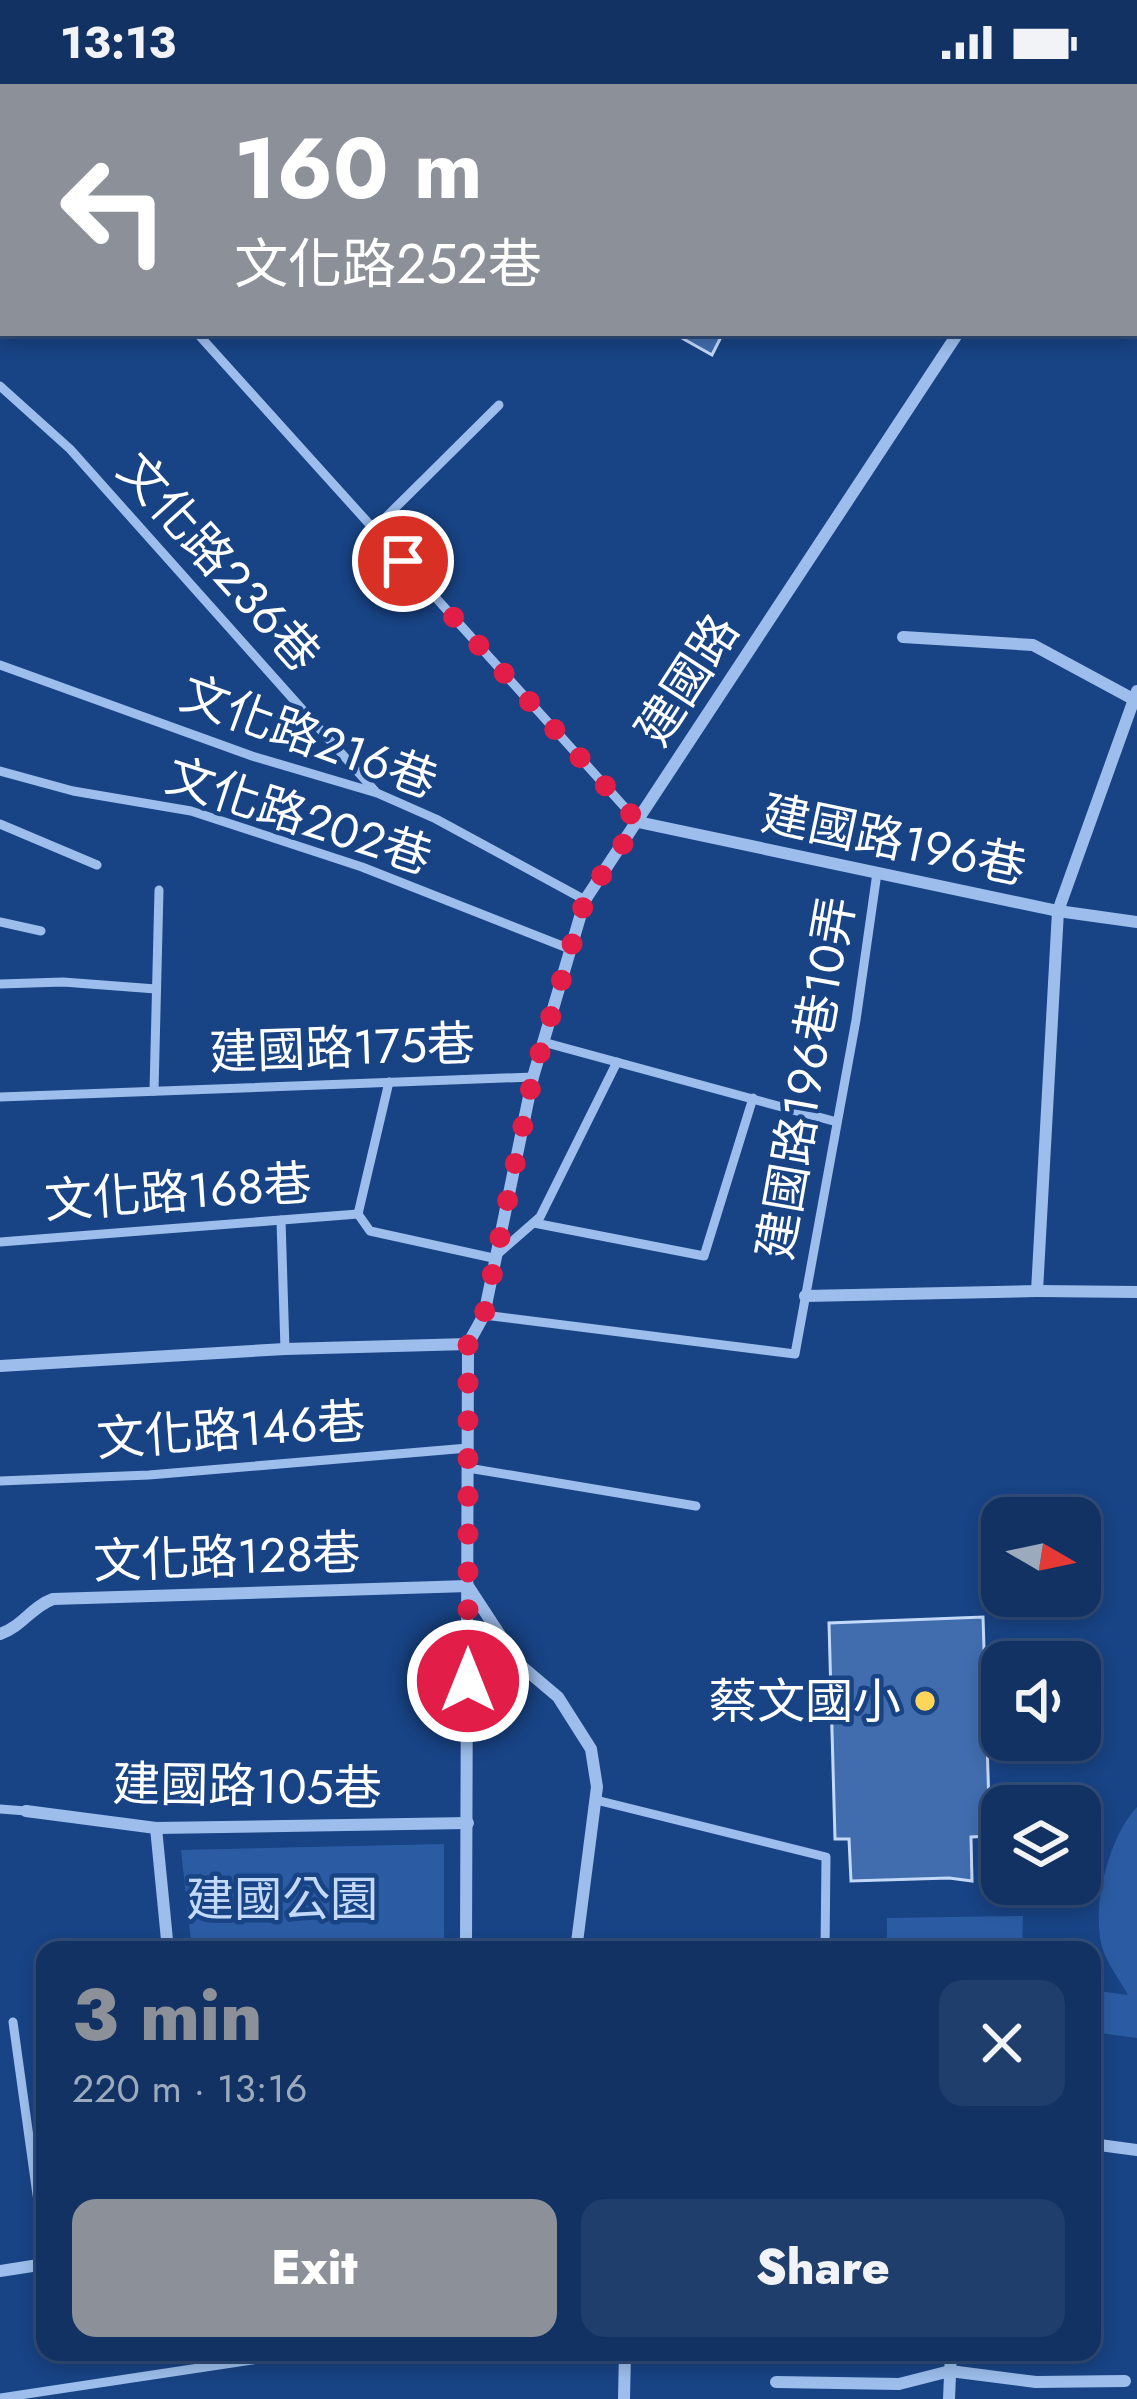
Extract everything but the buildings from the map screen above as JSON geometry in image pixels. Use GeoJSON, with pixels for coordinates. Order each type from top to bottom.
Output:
{"type":"FeatureCollection","features":[{"type":"Feature","properties":{"kind":"street","name":"建國路"},"geometry":{"type":"LineString","coordinates":[[466,1941],[468,1344],[484,1315],[533,1077],[570,949],[585,900],[956,336]]}},
{"type":"Feature","properties":{"kind":"street"},"geometry":{"type":"LineString","coordinates":[[903,637],[1033,645],[1135,695],[1058,911],[1037,1291]]}},
{"type":"Feature","properties":{"kind":"street","name":"建國路196巷"},"geometry":{"type":"LineString","coordinates":[[638,822],[1058,911],[1137,922]]}},
{"type":"Feature","properties":{"kind":"street"},"geometry":{"type":"LineString","coordinates":[[805,1296],[1137,1292]]}},
{"type":"Feature","properties":{"kind":"street"},"geometry":{"type":"LineString","coordinates":[[0,1366],[468,1344]]}},
{"type":"Feature","properties":{"kind":"street"},"geometry":{"type":"LineString","coordinates":[[468,1586],[519,1664],[558,1696],[591,1749],[596,1800],[577,1941]]}},
{"type":"Feature","properties":{"kind":"street","name":"文化路128巷"},"geometry":{"type":"LineString","coordinates":[[0,1634],[20,1626],[37,1605],[53,1598],[468,1586]]}},
{"type":"Feature","properties":{"kind":"street","name":"建國路105巷"},"geometry":{"type":"LineString","coordinates":[[26,1811],[157,1828],[468,1823]]}},
{"type":"Feature","properties":{"kind":"street"},"geometry":{"type":"LineString","coordinates":[[157,1828],[167,1941]]}},
{"type":"Feature","properties":{"kind":"street"},"geometry":{"type":"LineString","coordinates":[[1101,2145],[1137,2150]]}},
{"type":"Feature","properties":{"kind":"street"},"geometry":{"type":"LineString","coordinates":[[0,2271],[36,2265]]}},
{"type":"Feature","properties":{"kind":"street"},"geometry":{"type":"LineString","coordinates":[[624,2399],[625,2361]]}},
{"type":"Feature","properties":{"kind":"street"},"geometry":{"type":"LineString","coordinates":[[949,2399],[951,2361]]}},
{"type":"Feature","properties":{"kind":"street"},"geometry":{"type":"LineString","coordinates":[[776,2382],[899,2384],[950,2371],[1036,2383],[1125,2381]]}},
{"type":"Feature","properties":{"kind":"lane"},"geometry":{"type":"LineString","coordinates":[[200,336],[638,822]]}},
{"type":"Feature","properties":{"kind":"lane","name":"文化路236巷"},"geometry":{"type":"LineString","coordinates":[[0,386],[70,449],[376,793]]}},
{"type":"Feature","properties":{"kind":"lane"},"geometry":{"type":"LineString","coordinates":[[374,529],[499,405]]}},
{"type":"Feature","properties":{"kind":"lane","name":"文化路216巷"},"geometry":{"type":"LineString","coordinates":[[0,665],[253,756],[376,793],[436,819],[585,900]]}},
{"type":"Feature","properties":{"kind":"lane","name":"文化路202巷"},"geometry":{"type":"LineString","coordinates":[[0,771],[74,791],[191,811],[362,867],[570,949]]}},
{"type":"Feature","properties":{"kind":"lane"},"geometry":{"type":"LineString","coordinates":[[0,824],[97,865]]}},
{"type":"Feature","properties":{"kind":"lane","name":"建國路196巷10弄"},"geometry":{"type":"LineString","coordinates":[[484,1315],[795,1354],[877,873]]}},
{"type":"Feature","properties":{"kind":"lane"},"geometry":{"type":"LineString","coordinates":[[154,1091],[159,890]]}},
{"type":"Feature","properties":{"kind":"lane"},"geometry":{"type":"LineString","coordinates":[[0,922],[41,931]]}},
{"type":"Feature","properties":{"kind":"lane"},"geometry":{"type":"LineString","coordinates":[[0,984],[63,982],[156,989]]}},
{"type":"Feature","properties":{"kind":"lane"},"geometry":{"type":"LineString","coordinates":[[543,1042],[837,1122]]}},
{"type":"Feature","properties":{"kind":"lane"},"geometry":{"type":"LineString","coordinates":[[493,1258],[534,1223],[616,1062]]}},
{"type":"Feature","properties":{"kind":"lane","name":"建國路175巷"},"geometry":{"type":"LineString","coordinates":[[0,1097],[533,1077]]}},
{"type":"Feature","properties":{"kind":"lane"},"geometry":{"type":"LineString","coordinates":[[358,1214],[389,1082]]}},
{"type":"Feature","properties":{"kind":"lane"},"geometry":{"type":"LineString","coordinates":[[534,1223],[704,1256],[753,1098]]}},
{"type":"Feature","properties":{"kind":"lane","name":"文化路168巷"},"geometry":{"type":"LineString","coordinates":[[0,1242],[358,1214],[370,1231],[493,1258]]}},
{"type":"Feature","properties":{"kind":"lane"},"geometry":{"type":"LineString","coordinates":[[280,1220],[285,1349]]}},
{"type":"Feature","properties":{"kind":"lane","name":"文化路146巷"},"geometry":{"type":"LineString","coordinates":[[0,1481],[468,1448]]}},
{"type":"Feature","properties":{"kind":"lane"},"geometry":{"type":"LineString","coordinates":[[468,1468],[696,1506]]}},
{"type":"Feature","properties":{"kind":"lane"},"geometry":{"type":"LineString","coordinates":[[596,1800],[826,1857],[825,1941]]}},
{"type":"Feature","properties":{"kind":"lane"},"geometry":{"type":"LineString","coordinates":[[0,1809],[26,1811]]}},
{"type":"Feature","properties":{"kind":"lane"},"geometry":{"type":"LineString","coordinates":[[13,2022],[36,2187]]}},
{"type":"Feature","properties":{"kind":"lane"},"geometry":{"type":"LineString","coordinates":[[0,2398],[245,2361]]}},
{"type":"Feature","properties":{"kind":"green space"},"geometry":{"type":"Polygon","coordinates":[[[1137,1807],[1137,2038],[1101,2033],[1101,1991],[1128,1995],[1104,1953],[1100,1936],[1101,1892],[1118,1837],[1137,1807]]]}},
{"type":"Feature","properties":{"kind":"green space","name":"建國公園"},"geometry":{"type":"Polygon","coordinates":[[[444,1844],[444,1941],[191,1941],[181,1850],[444,1844]]]}},
{"type":"Feature","properties":{"kind":"green space"},"geometry":{"type":"Polygon","coordinates":[[[1023,1916],[1022,1941],[887,1941],[887,1918],[1023,1916]]]}},
{"type":"Feature","properties":{"kind":"place","name":"蔡文國小"},"geometry":{"type":"Point","coordinates":[925,1701]}},
{"type":"Feature","properties":{"kind":"route"},"geometry":{"type":"LineString","coordinates":[[403,561],[638,822],[585,900],[533,1077],[484,1315],[468,1344],[468,1681]]}}]}
